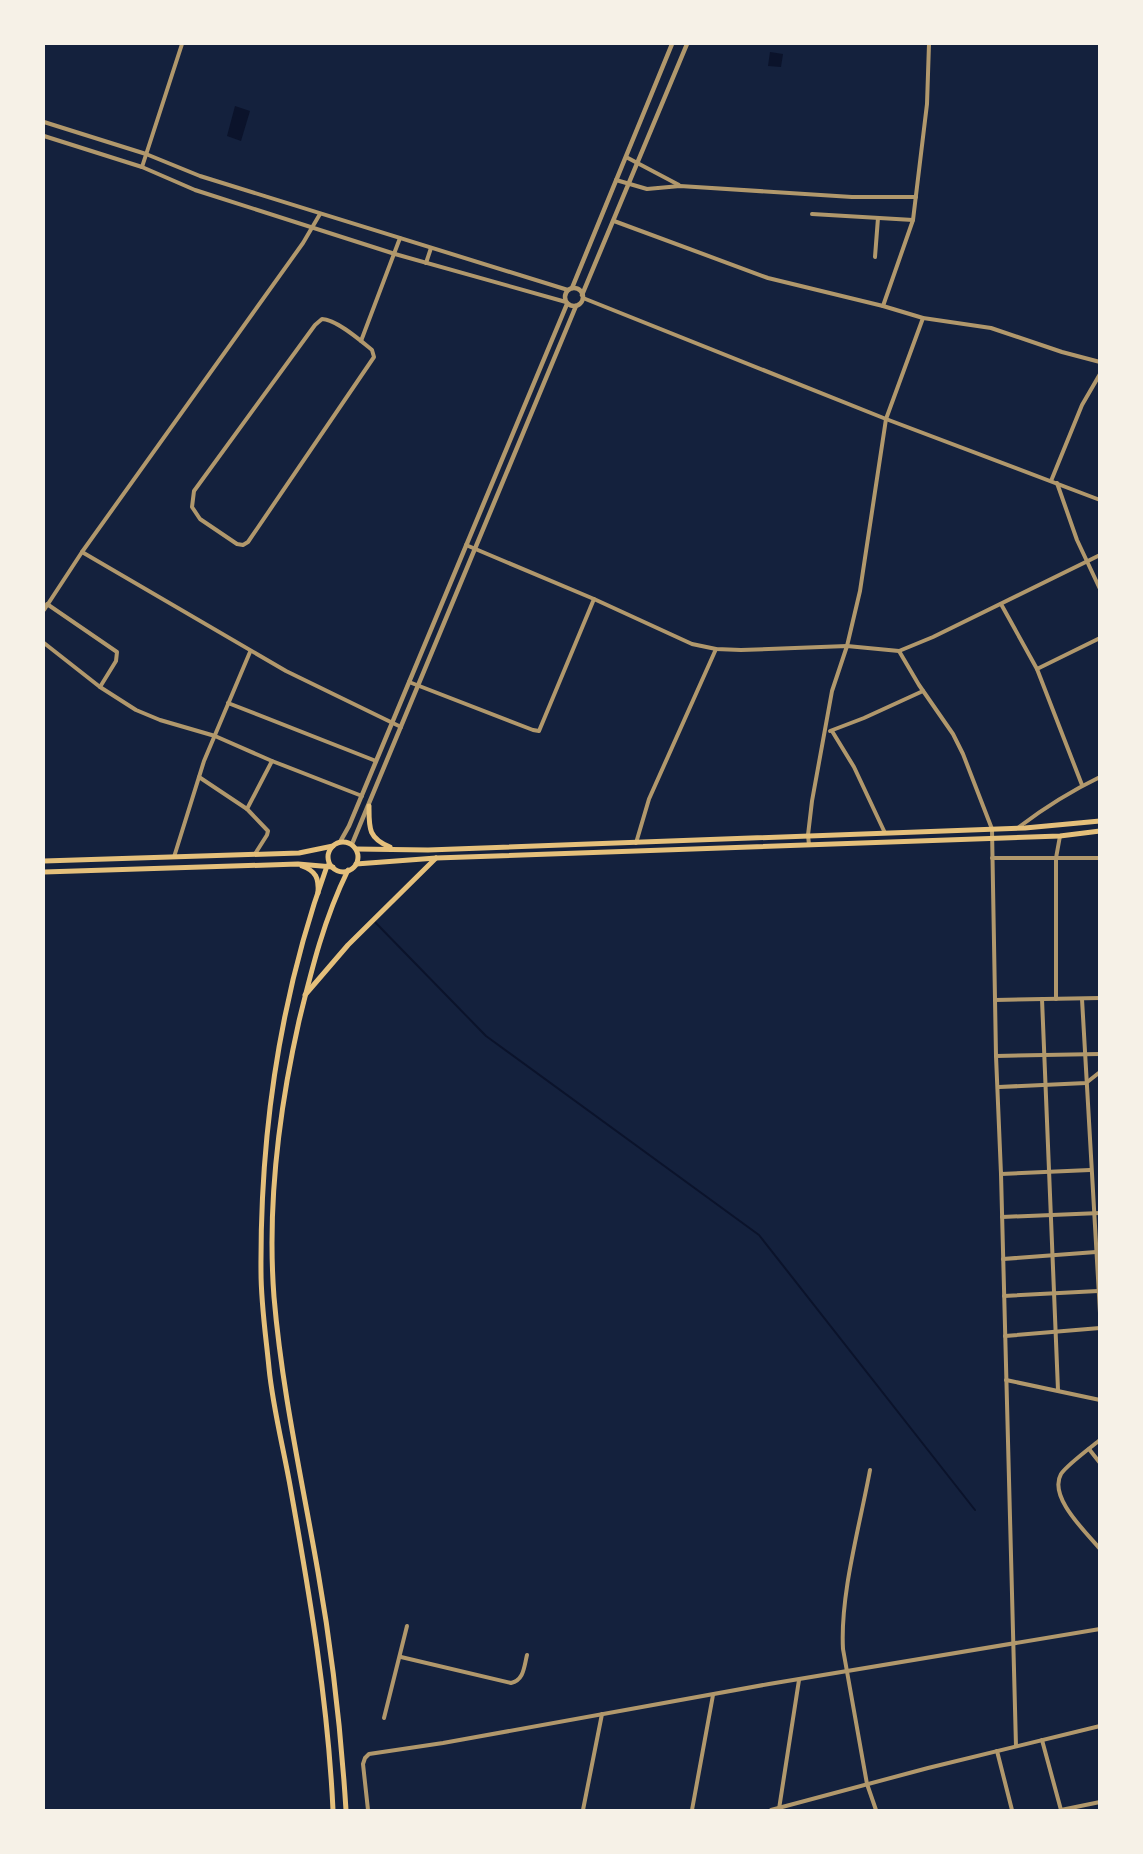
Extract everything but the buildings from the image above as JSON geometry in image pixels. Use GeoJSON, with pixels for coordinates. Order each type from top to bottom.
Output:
{"type":"FeatureCollection","features":[{"type":"Feature","properties":{"kind":"main road"},"geometry":{"type":"LineString","coordinates":[[369,806],[372,836],[380,843],[394,849]]}},
{"type":"Feature","properties":{"kind":"main road"},"geometry":{"type":"LineString","coordinates":[[44,861],[299,853],[333,846],[340,842],[354,846],[428,850],[1017,829],[1062,826],[1100,820]]}},
{"type":"Feature","properties":{"kind":"main road"},"geometry":{"type":"LineString","coordinates":[[346,1810],[337,1699],[318,1574],[283,1383],[274,1296],[273,1252],[276,1172],[281,1122],[294,1043],[325,923],[348,870],[356,864],[436,858],[992,839],[1060,836],[1100,831]]}},
{"type":"Feature","properties":{"kind":"main road"},"geometry":{"type":"LineString","coordinates":[[585,844],[585,853]]}},
{"type":"Feature","properties":{"kind":"main road"},"geometry":{"type":"LineString","coordinates":[[333,846],[329,859],[330,867],[318,893],[279,1041],[270,1099],[261,1274],[269,1371],[321,1676],[333,1810]]}},
{"type":"Feature","properties":{"kind":"main road"},"geometry":{"type":"LineString","coordinates":[[354,846],[358,856],[356,864]]}},
{"type":"Feature","properties":{"kind":"main road"},"geometry":{"type":"LineString","coordinates":[[305,995],[348,945],[436,858]]}},
{"type":"Feature","properties":{"kind":"main road"},"geometry":{"type":"LineString","coordinates":[[44,872],[298,864],[330,867],[339,871],[348,870]]}},
{"type":"Feature","properties":{"kind":"main road"},"geometry":{"type":"LineString","coordinates":[[298,864],[315,873],[318,893]]}},
{"type":"Feature","properties":{"kind":"main road"},"geometry":{"type":"LineString","coordinates":[[291,992],[305,995]]}},
{"type":"Feature","properties":{"kind":"main road"},"geometry":{"type":"LineString","coordinates":[[279,1041],[294,1043]]}},
{"type":"Feature","properties":{"kind":"street"},"geometry":{"type":"LineString","coordinates":[[142,167],[182,44]]}},
{"type":"Feature","properties":{"kind":"street"},"geometry":{"type":"LineString","coordinates":[[340,842],[362,796],[566,303],[565,295],[586,254],[672,44]]}},
{"type":"Feature","properties":{"kind":"street"},"geometry":{"type":"LineString","coordinates":[[354,846],[418,686],[576,306],[583,297],[627,184],[687,44]]}},
{"type":"Feature","properties":{"kind":"street"},"geometry":{"type":"LineString","coordinates":[[883,306],[912,220],[927,104],[929,44]]}},
{"type":"Feature","properties":{"kind":"street"},"geometry":{"type":"LineString","coordinates":[[44,122],[146,154],[200,176],[320,214],[570,289],[580,290],[583,297],[886,419],[1100,500]]}},
{"type":"Feature","properties":{"kind":"street"},"geometry":{"type":"LineString","coordinates":[[44,135],[142,167],[195,189],[395,254],[576,306]]}},
{"type":"Feature","properties":{"kind":"street"},"geometry":{"type":"LineString","coordinates":[[626,157],[680,186]]}},
{"type":"Feature","properties":{"kind":"street"},"geometry":{"type":"LineString","coordinates":[[616,180],[646,189],[680,186],[852,197],[916,197]]}},
{"type":"Feature","properties":{"kind":"street"},"geometry":{"type":"LineString","coordinates":[[44,610],[82,552],[320,214]]}},
{"type":"Feature","properties":{"kind":"street"},"geometry":{"type":"LineString","coordinates":[[812,214],[912,220]]}},
{"type":"Feature","properties":{"kind":"street"},"geometry":{"type":"LineString","coordinates":[[875,257],[878,218]]}},
{"type":"Feature","properties":{"kind":"street"},"geometry":{"type":"LineString","coordinates":[[614,221],[768,278],[923,318],[991,328],[1100,362]]}},
{"type":"Feature","properties":{"kind":"street"},"geometry":{"type":"LineString","coordinates":[[361,341],[400,238]]}},
{"type":"Feature","properties":{"kind":"street"},"geometry":{"type":"LineString","coordinates":[[426,263],[431,248]]}},
{"type":"Feature","properties":{"kind":"street"},"geometry":{"type":"LineString","coordinates":[[586,254],[597,260]]}},
{"type":"Feature","properties":{"kind":"street"},"geometry":{"type":"LineString","coordinates":[[809,846],[808,835],[824,734],[832,691],[847,646],[860,591],[886,419],[923,318]]}},
{"type":"Feature","properties":{"kind":"street"},"geometry":{"type":"LineString","coordinates":[[330,320],[361,341],[372,350],[374,357],[248,542],[237,544],[200,519],[192,507],[194,491],[319,321],[330,320]]}},
{"type":"Feature","properties":{"kind":"street"},"geometry":{"type":"LineString","coordinates":[[1051,481],[1082,405],[1100,375]]}},
{"type":"Feature","properties":{"kind":"street"},"geometry":{"type":"LineString","coordinates":[[1057,483],[1077,540],[1100,590]]}},
{"type":"Feature","properties":{"kind":"street"},"geometry":{"type":"LineString","coordinates":[[485,500],[494,504]]}},
{"type":"Feature","properties":{"kind":"street"},"geometry":{"type":"LineString","coordinates":[[466,545],[594,599],[692,644],[716,649],[847,646],[899,651],[1100,555]]}},
{"type":"Feature","properties":{"kind":"street"},"geometry":{"type":"LineString","coordinates":[[82,552],[250,652],[401,727]]}},
{"type":"Feature","properties":{"kind":"street"},"geometry":{"type":"LineString","coordinates":[[408,682],[539,731],[594,599]]}},
{"type":"Feature","properties":{"kind":"street"},"geometry":{"type":"LineString","coordinates":[[1001,603],[1037,669],[1082,785]]}},
{"type":"Feature","properties":{"kind":"street"},"geometry":{"type":"LineString","coordinates":[[47,604],[117,652],[116,661],[100,687]]}},
{"type":"Feature","properties":{"kind":"street"},"geometry":{"type":"LineString","coordinates":[[1037,669],[1100,639]]}},
{"type":"Feature","properties":{"kind":"street"},"geometry":{"type":"LineString","coordinates":[[44,643],[100,687],[136,710],[160,720],[215,736],[362,796]]}},
{"type":"Feature","properties":{"kind":"street"},"geometry":{"type":"LineString","coordinates":[[636,843],[650,799],[716,649]]}},
{"type":"Feature","properties":{"kind":"street"},"geometry":{"type":"LineString","coordinates":[[899,651],[923,691],[944,718],[963,754],[992,829],[996,1056],[999,1087],[1016,1746]]}},
{"type":"Feature","properties":{"kind":"street"},"geometry":{"type":"LineString","coordinates":[[174,858],[199,777],[250,652]]}},
{"type":"Feature","properties":{"kind":"street"},"geometry":{"type":"LineString","coordinates":[[824,734],[923,691]]}},
{"type":"Feature","properties":{"kind":"street"},"geometry":{"type":"LineString","coordinates":[[228,703],[376,761]]}},
{"type":"Feature","properties":{"kind":"street"},"geometry":{"type":"LineString","coordinates":[[832,731],[854,767],[885,832]]}},
{"type":"Feature","properties":{"kind":"street"},"geometry":{"type":"LineString","coordinates":[[247,809],[272,761]]}},
{"type":"Feature","properties":{"kind":"street"},"geometry":{"type":"LineString","coordinates":[[199,777],[247,809],[268,833],[255,854]]}},
{"type":"Feature","properties":{"kind":"street"},"geometry":{"type":"LineString","coordinates":[[1017,829],[1082,785],[1100,777]]}},
{"type":"Feature","properties":{"kind":"street"},"geometry":{"type":"LineString","coordinates":[[1056,999],[1056,858],[1060,836]]}},
{"type":"Feature","properties":{"kind":"street"},"geometry":{"type":"LineString","coordinates":[[992,858],[1100,858]]}},
{"type":"Feature","properties":{"kind":"street"},"geometry":{"type":"LineString","coordinates":[[995,1000],[1100,998]]}},
{"type":"Feature","properties":{"kind":"street"},"geometry":{"type":"LineString","coordinates":[[1042,999],[1058,1390]]}},
{"type":"Feature","properties":{"kind":"street"},"geometry":{"type":"LineString","coordinates":[[1082,999],[1100,1313]]}},
{"type":"Feature","properties":{"kind":"street"},"geometry":{"type":"LineString","coordinates":[[996,1056],[1100,1054]]}},
{"type":"Feature","properties":{"kind":"street"},"geometry":{"type":"LineString","coordinates":[[999,1087],[1086,1083],[1100,1072]]}},
{"type":"Feature","properties":{"kind":"street"},"geometry":{"type":"LineString","coordinates":[[1001,1174],[1090,1170]]}},
{"type":"Feature","properties":{"kind":"street"},"geometry":{"type":"LineString","coordinates":[[1002,1217],[1100,1213]]}},
{"type":"Feature","properties":{"kind":"street"},"geometry":{"type":"LineString","coordinates":[[1003,1259],[1096,1252]]}},
{"type":"Feature","properties":{"kind":"street"},"geometry":{"type":"LineString","coordinates":[[1004,1296],[1098,1291]]}},
{"type":"Feature","properties":{"kind":"street"},"geometry":{"type":"LineString","coordinates":[[1005,1336],[1100,1328]]}},
{"type":"Feature","properties":{"kind":"street"},"geometry":{"type":"LineString","coordinates":[[1006,1380],[1100,1400]]}},
{"type":"Feature","properties":{"kind":"street"},"geometry":{"type":"LineString","coordinates":[[1100,1440],[1061,1474],[1058,1485],[1059,1495],[1064,1504],[1100,1549]]}},
{"type":"Feature","properties":{"kind":"street"},"geometry":{"type":"LineString","coordinates":[[1089,1449],[1100,1463]]}},
{"type":"Feature","properties":{"kind":"street"},"geometry":{"type":"LineString","coordinates":[[870,1470],[842,1631],[867,1784],[876,1810]]}},
{"type":"Feature","properties":{"kind":"street"},"geometry":{"type":"LineString","coordinates":[[384,1718],[407,1626]]}},
{"type":"Feature","properties":{"kind":"street"},"geometry":{"type":"LineString","coordinates":[[368,1810],[363,1764],[369,1754],[1100,1629]]}},
{"type":"Feature","properties":{"kind":"street"},"geometry":{"type":"LineString","coordinates":[[401,1657],[510,1683],[517,1682],[521,1678],[527,1655]]}},
{"type":"Feature","properties":{"kind":"street"},"geometry":{"type":"LineString","coordinates":[[779,1809],[799,1680]]}},
{"type":"Feature","properties":{"kind":"street"},"geometry":{"type":"LineString","coordinates":[[692,1810],[713,1695]]}},
{"type":"Feature","properties":{"kind":"street"},"geometry":{"type":"LineString","coordinates":[[583,1810],[602,1714]]}},
{"type":"Feature","properties":{"kind":"street"},"geometry":{"type":"LineString","coordinates":[[771,1810],[1099,1726]]}},
{"type":"Feature","properties":{"kind":"street"},"geometry":{"type":"LineString","coordinates":[[1042,1740],[1061,1810],[1100,1802]]}},
{"type":"Feature","properties":{"kind":"street"},"geometry":{"type":"LineString","coordinates":[[997,1751],[1012,1810]]}},
{"type":"Feature","properties":{"kind":"water"},"geometry":{"type":"Polygon","coordinates":[[[770,52],[783,54],[781,67],[768,66],[770,52]]]}},
{"type":"Feature","properties":{"kind":"water"},"geometry":{"type":"Polygon","coordinates":[[[235,106],[250,111],[241,141],[227,136],[235,106]]]}},
{"type":"Feature","properties":{"kind":"waterway"},"geometry":{"type":"LineString","coordinates":[[373,920],[486,1036],[759,1235],[975,1510]]}}]}
